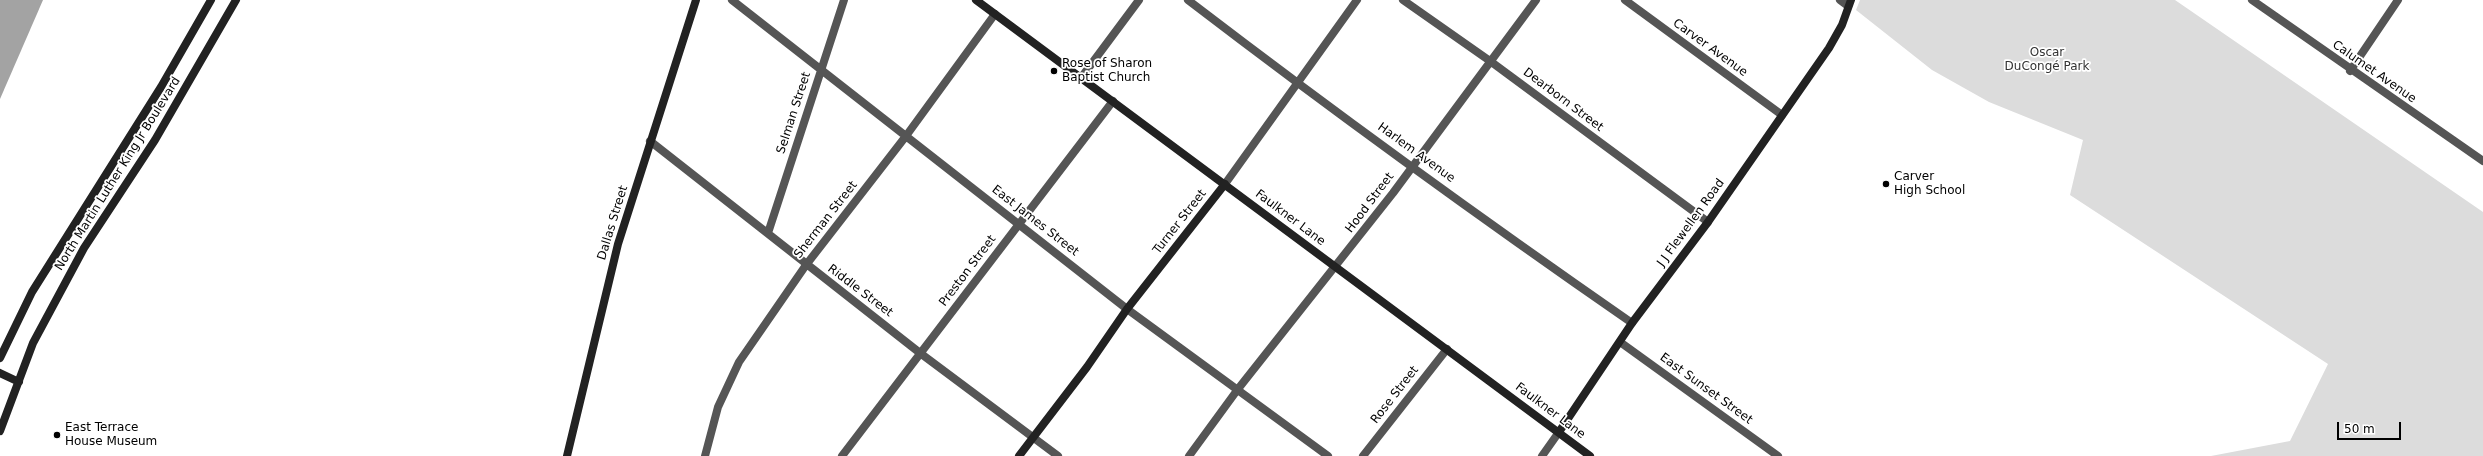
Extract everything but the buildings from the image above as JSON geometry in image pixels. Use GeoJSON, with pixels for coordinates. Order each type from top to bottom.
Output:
{"type":"FeatureCollection","features":[{"type":"Feature","properties":{"kind":"street","name":"North Martin Luther King Jr Boulevard"},"geometry":{"type":"LineString","coordinates":[[0,358],[32,292],[160,87],[211,0]]}},
{"type":"Feature","properties":{"kind":"street","name":"North Martin Luther King Jr Boulevard"},"geometry":{"type":"LineString","coordinates":[[0,431],[33,343],[84,248],[155,140],[236,0]]}},
{"type":"Feature","properties":{"kind":"street","name":"Dallas Street"},"geometry":{"type":"LineString","coordinates":[[567,456],[608,282],[650,141],[696,0]]}},
{"type":"Feature","properties":{"kind":"street","name":"East James Street"},"geometry":{"type":"LineString","coordinates":[[732,0],[1127,309],[1328,456]]}},
{"type":"Feature","properties":{"kind":"street","name":"Selman Street"},"geometry":{"type":"LineString","coordinates":[[768,233],[844,0]]}},
{"type":"Feature","properties":{"kind":"street","name":"Faulkner Lane"},"geometry":{"type":"LineString","coordinates":[[976,0],[1590,456]]}},
{"type":"Feature","properties":{"kind":"street"},"geometry":{"type":"LineString","coordinates":[[1081,78],[1139,0]]}},
{"type":"Feature","properties":{"kind":"street","name":"Harlem Avenue"},"geometry":{"type":"LineString","coordinates":[[1188,0],[1296,83],[1413,166],[1519,245],[1632,323]]}},
{"type":"Feature","properties":{"kind":"street","name":"Turner Street"},"geometry":{"type":"LineString","coordinates":[[1019,456],[1087,367],[1127,309],[1225,184],[1296,83],[1358,0]]}},
{"type":"Feature","properties":{"kind":"street","name":"Dearborn Street"},"geometry":{"type":"LineString","coordinates":[[1403,0],[1490,61],[1708,222]]}},
{"type":"Feature","properties":{"kind":"street","name":"Hood Street"},"geometry":{"type":"LineString","coordinates":[[1190,456],[1238,389],[1335,268],[1413,166],[1536,0]]}},
{"type":"Feature","properties":{"kind":"street","name":"Carver Avenue"},"geometry":{"type":"LineString","coordinates":[[1624,0],[1782,115]]}},
{"type":"Feature","properties":{"kind":"street"},"geometry":{"type":"LineString","coordinates":[[1840,0],[1850,3]]}},
{"type":"Feature","properties":{"kind":"street","name":"Calumet Avenue"},"geometry":{"type":"LineString","coordinates":[[2252,0],[2350,71],[2483,161]]}},
{"type":"Feature","properties":{"kind":"street"},"geometry":{"type":"LineString","coordinates":[[2350,71],[2398,0]]}},
{"type":"Feature","properties":{"kind":"street","name":"J J Flewellen Road"},"geometry":{"type":"LineString","coordinates":[[1542,456],[1632,323],[1708,222],[1828,48],[1842,25],[1850,3]]}},
{"type":"Feature","properties":{"kind":"street","name":"Sherman Street"},"geometry":{"type":"LineString","coordinates":[[705,456],[718,407],[739,362],[806,265],[906,136],[995,14]]}},
{"type":"Feature","properties":{"kind":"street","name":"Preston Street"},"geometry":{"type":"LineString","coordinates":[[842,456],[1113,101]]}},
{"type":"Feature","properties":{"kind":"street","name":"Riddle Street"},"geometry":{"type":"LineString","coordinates":[[650,141],[768,233],[806,265],[920,353],[1058,456]]}},
{"type":"Feature","properties":{"kind":"street","name":"East Sunset Street"},"geometry":{"type":"LineString","coordinates":[[1620,342],[1778,456]]}},
{"type":"Feature","properties":{"kind":"street","name":"Rose Street"},"geometry":{"type":"LineString","coordinates":[[1363,456],[1447,349]]}},
{"type":"Feature","properties":{"kind":"street"},"geometry":{"type":"LineString","coordinates":[[0,372],[19,382]]}},
{"type":"Feature","properties":{"kind":"green space","name":"Oscar DuCongé Park"},"geometry":{"type":"Polygon","coordinates":[[[1860,0],[2175,0],[2483,212],[2483,456],[2211,456],[2290,441],[2328,364],[2070,195],[2083,140],[1989,102],[1932,70],[1856,10],[1860,0]]]}},
{"type":"Feature","properties":{"kind":"shaded area"},"geometry":{"type":"Polygon","coordinates":[[[0,0],[43,0],[0,99],[0,0]]]}},
{"type":"Feature","properties":{"kind":"place","name":"Rose of Sharon Baptist Church"},"geometry":{"type":"Point","coordinates":[1054,71]}},
{"type":"Feature","properties":{"kind":"place","name":"Carver High School"},"geometry":{"type":"Point","coordinates":[1886,184]}},
{"type":"Feature","properties":{"kind":"place","name":"East Terrace House Museum"},"geometry":{"type":"Point","coordinates":[57,435]}}]}
